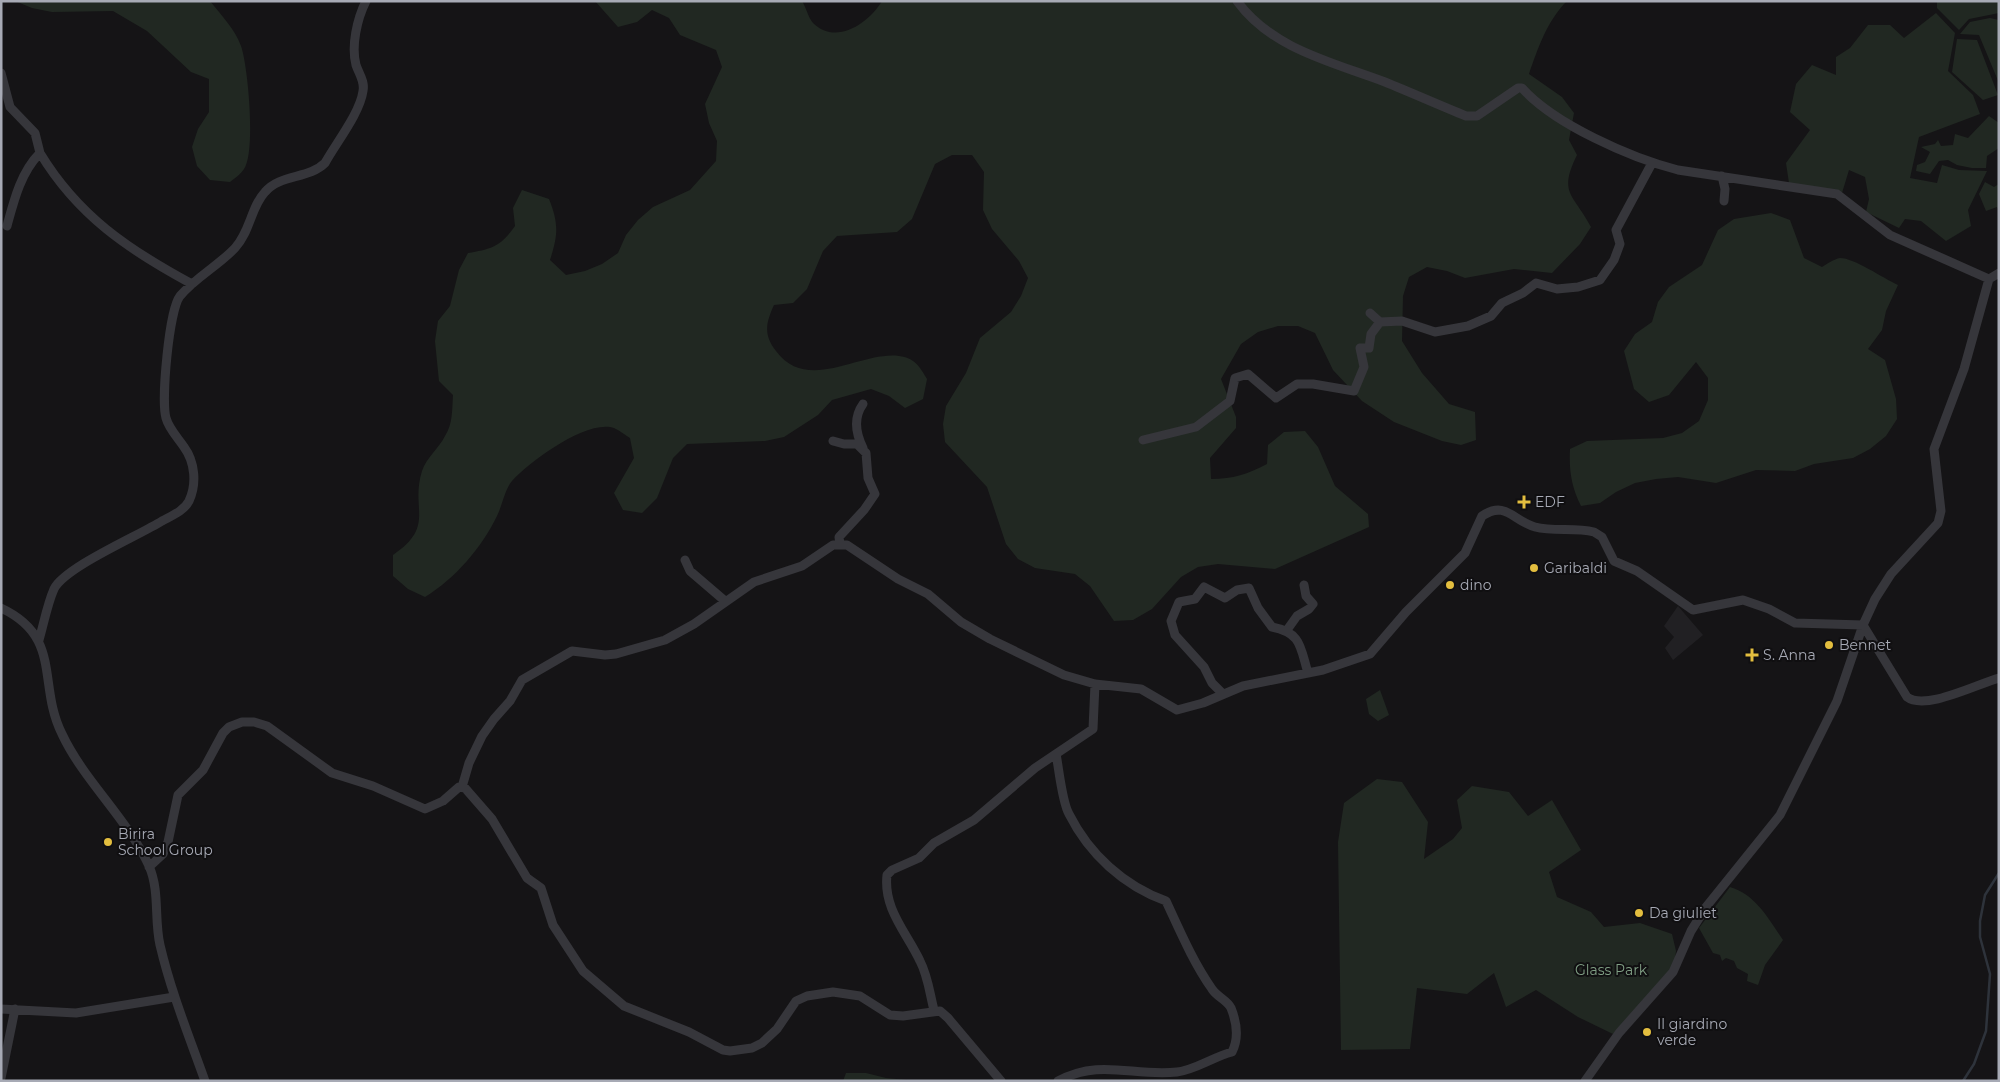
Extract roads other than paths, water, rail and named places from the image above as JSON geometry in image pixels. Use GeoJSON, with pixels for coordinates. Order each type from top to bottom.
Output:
{"type":"FeatureCollection","features":[{"type":"Feature","properties":{"kind":"street"},"geometry":{"type":"LineString","coordinates":[[39,640],[55,588],[66,574],[180,511],[189,502],[194,481],[191,458],[171,430],[164,408],[165,377],[175,305],[192,284],[235,248],[247,232],[265,192],[274,185],[319,169],[326,163],[352,116],[363,91],[363,80],[356,65],[354,51],[361,11],[366,1]]}},
{"type":"Feature","properties":{"kind":"street"},"geometry":{"type":"LineString","coordinates":[[1237,1],[1256,24],[1296,49],[1386,82],[1466,116],[1477,116],[1518,88],[1522,88],[1544,109],[1624,152],[1652,163],[1836,194],[1890,235],[1989,279]]}},
{"type":"Feature","properties":{"kind":"street"},"geometry":{"type":"LineString","coordinates":[[1,73],[10,107],[35,133],[40,153],[56,179],[75,202],[120,241],[145,258],[192,284]]}},
{"type":"Feature","properties":{"kind":"street"},"geometry":{"type":"LineString","coordinates":[[7,226],[14,198],[31,162],[40,153]]}},
{"type":"Feature","properties":{"kind":"street"},"geometry":{"type":"LineString","coordinates":[[1370,313],[1380,322],[1402,321],[1435,332],[1468,326],[1491,316],[1502,304],[1523,294],[1536,283],[1557,289],[1578,287],[1600,280],[1614,260],[1620,244],[1616,230],[1652,163]]}},
{"type":"Feature","properties":{"kind":"street"},"geometry":{"type":"LineString","coordinates":[[1722,176],[1725,189],[1724,201]]}},
{"type":"Feature","properties":{"kind":"street"},"geometry":{"type":"LineString","coordinates":[[1585,1081],[1619,1033],[1673,972],[1691,931],[1706,908],[1780,815],[1838,701],[1863,625],[1875,599],[1891,574],[1938,523],[1941,511],[1934,449],[1964,369],[1989,279],[1999,273]]}},
{"type":"Feature","properties":{"kind":"street"},"geometry":{"type":"LineString","coordinates":[[1143,440],[1196,427],[1230,401],[1235,378],[1248,374],[1276,398],[1297,384],[1313,384],[1354,391],[1364,367],[1360,348],[1368,348],[1371,334],[1380,322]]}},
{"type":"Feature","properties":{"kind":"street"},"geometry":{"type":"LineString","coordinates":[[840,544],[839,537],[864,510],[875,494],[868,478],[866,453],[857,434],[858,410],[863,404]]}},
{"type":"Feature","properties":{"kind":"street"},"geometry":{"type":"LineString","coordinates":[[833,441],[844,444],[857,444],[866,453]]}},
{"type":"Feature","properties":{"kind":"street"},"geometry":{"type":"LineString","coordinates":[[149,867],[162,854],[168,842],[178,795],[203,770],[223,733],[229,726],[237,723],[254,722],[267,726],[332,773],[374,786],[425,810],[438,804],[462,787],[469,763],[482,736],[510,701],[521,681],[572,651],[605,655],[616,654],[665,640],[694,624],[754,582],[802,566],[828,547],[840,544],[847,545],[898,579],[928,594],[962,622],[990,639],[1054,671],[1095,684],[1141,689],[1177,710],[1203,703],[1243,686],[1308,673],[1370,654],[1419,598],[1465,553],[1477,522],[1482,516],[1496,509],[1506,511],[1536,527],[1594,532],[1602,537],[1614,561],[1637,571],[1693,610],[1743,600],[1768,609],[1795,623],[1863,625]]}},
{"type":"Feature","properties":{"kind":"street"},"geometry":{"type":"LineString","coordinates":[[685,560],[690,571],[725,601]]}},
{"type":"Feature","properties":{"kind":"street"},"geometry":{"type":"LineString","coordinates":[[1286,630],[1297,616],[1309,609],[1313,604],[1306,596],[1304,585]]}},
{"type":"Feature","properties":{"kind":"street"},"geometry":{"type":"LineString","coordinates":[[1223,694],[1212,683],[1204,667],[1175,635],[1171,621],[1179,602],[1195,599],[1204,586],[1225,598],[1237,590],[1249,588],[1258,608],[1272,627],[1286,630],[1299,641],[1308,673]]}},
{"type":"Feature","properties":{"kind":"street"},"geometry":{"type":"LineString","coordinates":[[1,608],[23,622],[39,640],[44,652],[52,713],[62,736],[130,834],[149,867],[156,896],[159,942],[174,997],[205,1081]]}},
{"type":"Feature","properties":{"kind":"street"},"geometry":{"type":"LineString","coordinates":[[1863,625],[1907,697],[1914,702],[1935,700],[1999,678]]}},
{"type":"Feature","properties":{"kind":"street"},"geometry":{"type":"LineString","coordinates":[[934,1010],[921,962],[892,912],[888,899],[887,875],[892,870],[919,858],[934,843],[974,820],[1012,786],[1094,728],[1095,684]]}},
{"type":"Feature","properties":{"kind":"street"},"geometry":{"type":"LineString","coordinates":[[1056,754],[1068,813],[1113,872],[1129,884],[1166,901],[1187,948],[1213,991],[1230,1005],[1237,1041],[1232,1052],[1178,1072],[1100,1068],[1072,1073],[1058,1081]]}},
{"type":"Feature","properties":{"kind":"street"},"geometry":{"type":"LineString","coordinates":[[462,787],[476,798],[488,813],[527,878],[541,888],[552,925],[583,971],[624,1006],[689,1032],[723,1050],[730,1051],[752,1048],[762,1043],[777,1029],[796,1001],[807,996],[833,992],[860,996],[890,1015],[903,1016],[934,1010],[942,1012],[948,1018],[1001,1081]]}},
{"type":"Feature","properties":{"kind":"street"},"geometry":{"type":"LineString","coordinates":[[1,1009],[76,1014],[174,997]]}},
{"type":"Feature","properties":{"kind":"street"},"geometry":{"type":"LineString","coordinates":[[1,1078],[15,1009]]}},
{"type":"Feature","properties":{"kind":"waterway"},"geometry":{"type":"LineString","coordinates":[[1963,1081],[1974,1064],[1986,1031],[1990,974],[1980,937],[1980,921],[1985,895],[1999,873]]}},
{"type":"Feature","properties":{"kind":"place","name":"EDF"},"geometry":{"type":"Point","coordinates":[1524,502]}},
{"type":"Feature","properties":{"kind":"place","name":"Garibaldi"},"geometry":{"type":"Point","coordinates":[1534,568]}},
{"type":"Feature","properties":{"kind":"place","name":"dino"},"geometry":{"type":"Point","coordinates":[1450,585]}},
{"type":"Feature","properties":{"kind":"place","name":"Bennet"},"geometry":{"type":"Point","coordinates":[1829,645]}},
{"type":"Feature","properties":{"kind":"place","name":"S. Anna"},"geometry":{"type":"Point","coordinates":[1752,655]}},
{"type":"Feature","properties":{"kind":"place","name":"Birira School Group"},"geometry":{"type":"Point","coordinates":[108,842]}},
{"type":"Feature","properties":{"kind":"place","name":"Da giuliet"},"geometry":{"type":"Point","coordinates":[1639,913]}},
{"type":"Feature","properties":{"kind":"place","name":"Il giardino verde"},"geometry":{"type":"Point","coordinates":[1647,1032]}},
{"type":"Feature","properties":{"kind":"park label","name":"Glass Park"},"geometry":{"type":"Point","coordinates":[1611,970]}}]}
